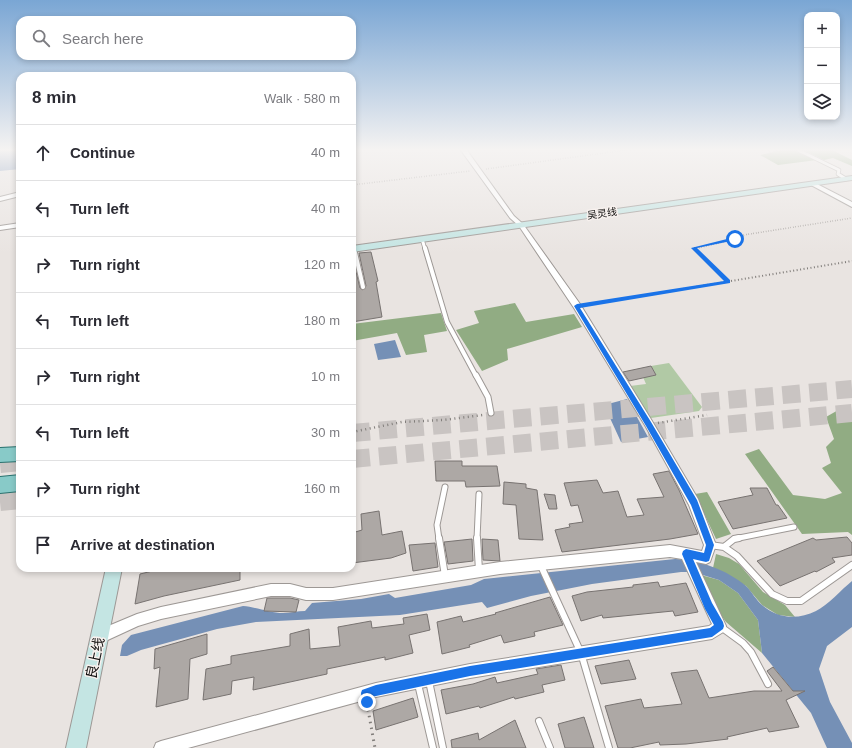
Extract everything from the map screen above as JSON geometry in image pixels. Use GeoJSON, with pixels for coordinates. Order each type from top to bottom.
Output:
{"type":"FeatureCollection","features":[{"type":"Feature","properties":{"kind":"main road"},"geometry":{"type":"LineString","coordinates":[[0,455],[16,454]]}},
{"type":"Feature","properties":{"kind":"main road"},"geometry":{"type":"LineString","coordinates":[[0,485],[16,483]]}},
{"type":"Feature","properties":{"kind":"street"},"geometry":{"type":"LineString","coordinates":[[99,638],[137,620],[161,613],[270,590],[290,590],[306,594],[333,594],[479,571],[542,567],[670,551],[706,558],[710,545],[694,503],[649,424],[577,306],[521,225],[512,217],[489,184]]}},
{"type":"Feature","properties":{"kind":"street"},"geometry":{"type":"LineString","coordinates":[[813,184],[852,205]]}},
{"type":"Feature","properties":{"kind":"street","name":"吴灵线"},"geometry":{"type":"LineString","coordinates":[[356,248],[813,184]]}},
{"type":"Feature","properties":{"kind":"street"},"geometry":{"type":"LineString","coordinates":[[0,199],[16,195]]}},
{"type":"Feature","properties":{"kind":"street"},"geometry":{"type":"LineString","coordinates":[[0,228],[16,226]]}},
{"type":"Feature","properties":{"kind":"street"},"geometry":{"type":"LineString","coordinates":[[161,748],[366,693],[470,671],[712,632],[720,626],[709,606],[687,555]]}},
{"type":"Feature","properties":{"kind":"street","name":"良上线"},"geometry":{"type":"LineString","coordinates":[[76,748],[113,572]]}},
{"type":"Feature","properties":{"kind":"lane"},"geometry":{"type":"LineString","coordinates":[[422,239],[447,322],[488,397],[491,413]]}},
{"type":"Feature","properties":{"kind":"lane"},"geometry":{"type":"LineString","coordinates":[[356,260],[363,288]]}},
{"type":"Feature","properties":{"kind":"lane"},"geometry":{"type":"LineString","coordinates":[[445,487],[437,526],[445,577]]}},
{"type":"Feature","properties":{"kind":"lane"},"geometry":{"type":"LineString","coordinates":[[479,494],[477,544],[479,571]]}},
{"type":"Feature","properties":{"kind":"lane"},"geometry":{"type":"LineString","coordinates":[[724,547],[734,539],[794,527]]}},
{"type":"Feature","properties":{"kind":"lane"},"geometry":{"type":"LineString","coordinates":[[710,545],[724,547],[737,556],[750,568],[772,594],[786,601],[801,601],[852,565]]}},
{"type":"Feature","properties":{"kind":"lane"},"geometry":{"type":"LineString","coordinates":[[542,567],[582,653],[609,748]]}},
{"type":"Feature","properties":{"kind":"lane"},"geometry":{"type":"LineString","coordinates":[[720,626],[743,643],[751,652],[768,684]]}},
{"type":"Feature","properties":{"kind":"lane"},"geometry":{"type":"LineString","coordinates":[[423,681],[433,748]]}},
{"type":"Feature","properties":{"kind":"lane"},"geometry":{"type":"LineString","coordinates":[[423,681],[443,748]]}},
{"type":"Feature","properties":{"kind":"lane"},"geometry":{"type":"LineString","coordinates":[[539,721],[550,748]]}},
{"type":"Feature","properties":{"kind":"path"},"geometry":{"type":"LineString","coordinates":[[728,282],[693,248],[735,239],[737,236],[852,218]]}},
{"type":"Feature","properties":{"kind":"path"},"geometry":{"type":"LineString","coordinates":[[577,306],[852,261]]}},
{"type":"Feature","properties":{"kind":"path"},"geometry":{"type":"LineString","coordinates":[[356,431],[402,422],[443,420],[472,417],[491,413]]}},
{"type":"Feature","properties":{"kind":"path"},"geometry":{"type":"LineString","coordinates":[[649,424],[707,415]]}},
{"type":"Feature","properties":{"kind":"path"},"geometry":{"type":"LineString","coordinates":[[366,693],[375,748]]}},
{"type":"Feature","properties":{"kind":"green space"},"geometry":{"type":"Polygon","coordinates":[[[515,303],[526,322],[574,314],[582,327],[507,349],[508,360],[482,371],[456,330],[479,323],[474,311],[515,303]]]}},
{"type":"Feature","properties":{"kind":"green space"},"geometry":{"type":"Polygon","coordinates":[[[441,313],[447,331],[424,335],[427,352],[406,355],[397,333],[356,340],[356,324],[441,313]]]}},
{"type":"Feature","properties":{"kind":"green space"},"geometry":{"type":"Polygon","coordinates":[[[669,363],[702,407],[699,411],[651,418],[630,386],[646,384],[643,377],[656,375],[651,366],[669,363]]]}},
{"type":"Feature","properties":{"kind":"green space"},"geometry":{"type":"Polygon","coordinates":[[[840,409],[852,416],[852,535],[848,532],[802,534],[745,454],[759,449],[793,495],[825,499],[842,493],[822,468],[831,463],[826,447],[834,439],[826,417],[840,409]]]}},
{"type":"Feature","properties":{"kind":"green space"},"geometry":{"type":"Polygon","coordinates":[[[707,492],[731,534],[716,539],[695,494],[707,492]]]}},
{"type":"Feature","properties":{"kind":"green space"},"geometry":{"type":"Polygon","coordinates":[[[716,554],[729,558],[739,564],[763,592],[785,605],[795,617],[778,615],[762,605],[746,586],[713,568],[716,554]]]}},
{"type":"Feature","properties":{"kind":"green space"},"geometry":{"type":"Polygon","coordinates":[[[701,575],[719,580],[738,593],[758,620],[762,653],[726,622],[717,610],[701,575]]]}},
{"type":"Feature","properties":{"kind":"water"},"geometry":{"type":"Polygon","coordinates":[[[395,340],[401,357],[378,360],[374,344],[395,340]]]}},
{"type":"Feature","properties":{"kind":"water"},"geometry":{"type":"Polygon","coordinates":[[[627,399],[648,437],[621,442],[604,405],[627,399]]]}},
{"type":"Feature","properties":{"kind":"water"},"geometry":{"type":"Polygon","coordinates":[[[675,559],[694,561],[713,567],[730,575],[746,586],[768,610],[788,617],[802,616],[820,609],[852,581],[852,627],[827,646],[819,669],[830,702],[852,743],[852,748],[827,748],[811,713],[762,653],[758,620],[738,593],[719,580],[693,572],[681,572],[592,584],[531,596],[487,608],[482,602],[400,615],[256,622],[217,629],[141,650],[127,656],[120,656],[122,645],[131,635],[243,606],[278,613],[305,611],[312,603],[361,599],[389,594],[395,598],[471,585],[484,579],[675,559]]]}},
{"type":"Feature","properties":{"kind":"building"},"geometry":{"type":"Polygon","coordinates":[[[371,252],[378,281],[376,282],[382,317],[356,321],[356,272],[360,288],[363,290],[366,286],[359,253],[371,252]]]}},
{"type":"Feature","properties":{"kind":"building"},"geometry":{"type":"Polygon","coordinates":[[[651,366],[656,375],[629,381],[623,372],[651,366]]]}},
{"type":"Feature","properties":{"kind":"building"},"geometry":{"type":"Polygon","coordinates":[[[435,461],[462,461],[462,466],[497,466],[500,486],[466,487],[465,481],[436,481],[435,461]]]}},
{"type":"Feature","properties":{"kind":"building"},"geometry":{"type":"Polygon","coordinates":[[[669,471],[698,534],[670,539],[562,552],[555,530],[570,527],[569,524],[583,522],[578,505],[571,506],[564,483],[597,480],[603,493],[618,491],[627,517],[644,515],[637,499],[664,497],[653,474],[669,471]]]}},
{"type":"Feature","properties":{"kind":"building"},"geometry":{"type":"Polygon","coordinates":[[[504,482],[526,484],[526,488],[537,490],[543,540],[519,539],[516,505],[503,504],[504,482]]]}},
{"type":"Feature","properties":{"kind":"building"},"geometry":{"type":"Polygon","coordinates":[[[750,488],[767,488],[776,505],[778,505],[787,518],[733,529],[718,502],[753,495],[750,488]]]}},
{"type":"Feature","properties":{"kind":"building"},"geometry":{"type":"Polygon","coordinates":[[[544,494],[555,495],[557,509],[549,509],[544,494]]]}},
{"type":"Feature","properties":{"kind":"building"},"geometry":{"type":"Polygon","coordinates":[[[379,511],[382,535],[402,531],[406,553],[391,558],[356,562],[356,532],[362,530],[361,514],[379,511]]]}},
{"type":"Feature","properties":{"kind":"building"},"geometry":{"type":"Polygon","coordinates":[[[847,537],[852,543],[852,555],[832,558],[835,562],[816,572],[815,571],[780,586],[757,561],[813,538],[816,540],[847,537]]]}},
{"type":"Feature","properties":{"kind":"building"},"geometry":{"type":"Polygon","coordinates":[[[472,539],[473,561],[448,564],[444,542],[472,539]]]}},
{"type":"Feature","properties":{"kind":"building"},"geometry":{"type":"Polygon","coordinates":[[[482,539],[498,540],[500,561],[483,560],[482,539]]]}},
{"type":"Feature","properties":{"kind":"building"},"geometry":{"type":"Polygon","coordinates":[[[435,543],[438,567],[413,571],[409,545],[435,543]]]}},
{"type":"Feature","properties":{"kind":"building"},"geometry":{"type":"Polygon","coordinates":[[[148,572],[240,572],[240,580],[164,596],[135,604],[140,574],[148,572]]]}},
{"type":"Feature","properties":{"kind":"building"},"geometry":{"type":"Polygon","coordinates":[[[658,582],[660,587],[686,583],[698,612],[675,616],[673,611],[603,618],[602,615],[581,621],[572,596],[587,592],[633,587],[633,585],[658,582]]]}},
{"type":"Feature","properties":{"kind":"building"},"geometry":{"type":"Polygon","coordinates":[[[550,597],[563,625],[534,632],[535,636],[504,643],[501,635],[469,645],[470,647],[442,654],[437,622],[461,616],[463,622],[496,614],[495,613],[550,597]]]}},
{"type":"Feature","properties":{"kind":"building"},"geometry":{"type":"Polygon","coordinates":[[[267,598],[290,598],[299,600],[296,612],[264,611],[267,598]]]}},
{"type":"Feature","properties":{"kind":"building"},"geometry":{"type":"Polygon","coordinates":[[[427,614],[430,630],[409,635],[413,653],[385,660],[385,657],[327,669],[327,674],[253,690],[254,677],[232,681],[231,694],[203,700],[206,669],[231,664],[231,656],[290,646],[290,634],[309,629],[310,649],[340,646],[338,627],[371,621],[372,628],[404,624],[403,618],[427,614]]]}},
{"type":"Feature","properties":{"kind":"building"},"geometry":{"type":"Polygon","coordinates":[[[207,634],[207,654],[190,659],[188,699],[156,707],[160,667],[154,669],[155,649],[207,634]]]}},
{"type":"Feature","properties":{"kind":"building"},"geometry":{"type":"Polygon","coordinates":[[[629,660],[636,679],[601,684],[595,666],[629,660]]]}},
{"type":"Feature","properties":{"kind":"building"},"geometry":{"type":"Polygon","coordinates":[[[561,665],[565,680],[542,685],[544,692],[515,699],[514,697],[480,708],[479,706],[446,714],[441,690],[473,684],[495,677],[497,683],[538,674],[536,669],[561,665]]]}},
{"type":"Feature","properties":{"kind":"building"},"geometry":{"type":"Polygon","coordinates":[[[773,667],[793,691],[805,691],[786,700],[799,727],[769,732],[767,728],[727,737],[728,739],[686,744],[660,745],[659,742],[630,748],[618,748],[605,706],[641,699],[644,708],[682,704],[671,673],[697,670],[709,698],[754,691],[782,691],[767,671],[773,667]]]}},
{"type":"Feature","properties":{"kind":"building"},"geometry":{"type":"Polygon","coordinates":[[[413,698],[418,717],[376,730],[373,711],[413,698]]]}},
{"type":"Feature","properties":{"kind":"building"},"geometry":{"type":"Polygon","coordinates":[[[584,717],[594,748],[565,748],[558,724],[584,717]]]}},
{"type":"Feature","properties":{"kind":"building"},"geometry":{"type":"Polygon","coordinates":[[[515,720],[526,748],[452,748],[451,740],[478,733],[479,740],[515,720]]]}},
{"type":"Feature","properties":{"kind":"tunnel"},"geometry":{"type":"LineString","coordinates":[[356,433],[852,389]]}},
{"type":"Feature","properties":{"kind":"tunnel"},"geometry":{"type":"LineString","coordinates":[[356,459],[852,413]]}},
{"type":"Feature","properties":{"kind":"tunnel"},"geometry":{"type":"LineString","coordinates":[[0,464],[16,462]]}},
{"type":"Feature","properties":{"kind":"tunnel"},"geometry":{"type":"LineString","coordinates":[[0,502],[16,500]]}},
{"type":"Feature","properties":{"kind":"route"},"geometry":{"type":"LineString","coordinates":[[367,702],[366,693],[376,690],[470,671],[712,632],[720,626],[709,606],[686,554],[706,558],[710,545],[694,503],[649,424],[577,306],[728,282],[693,248],[735,239]]}}]}
